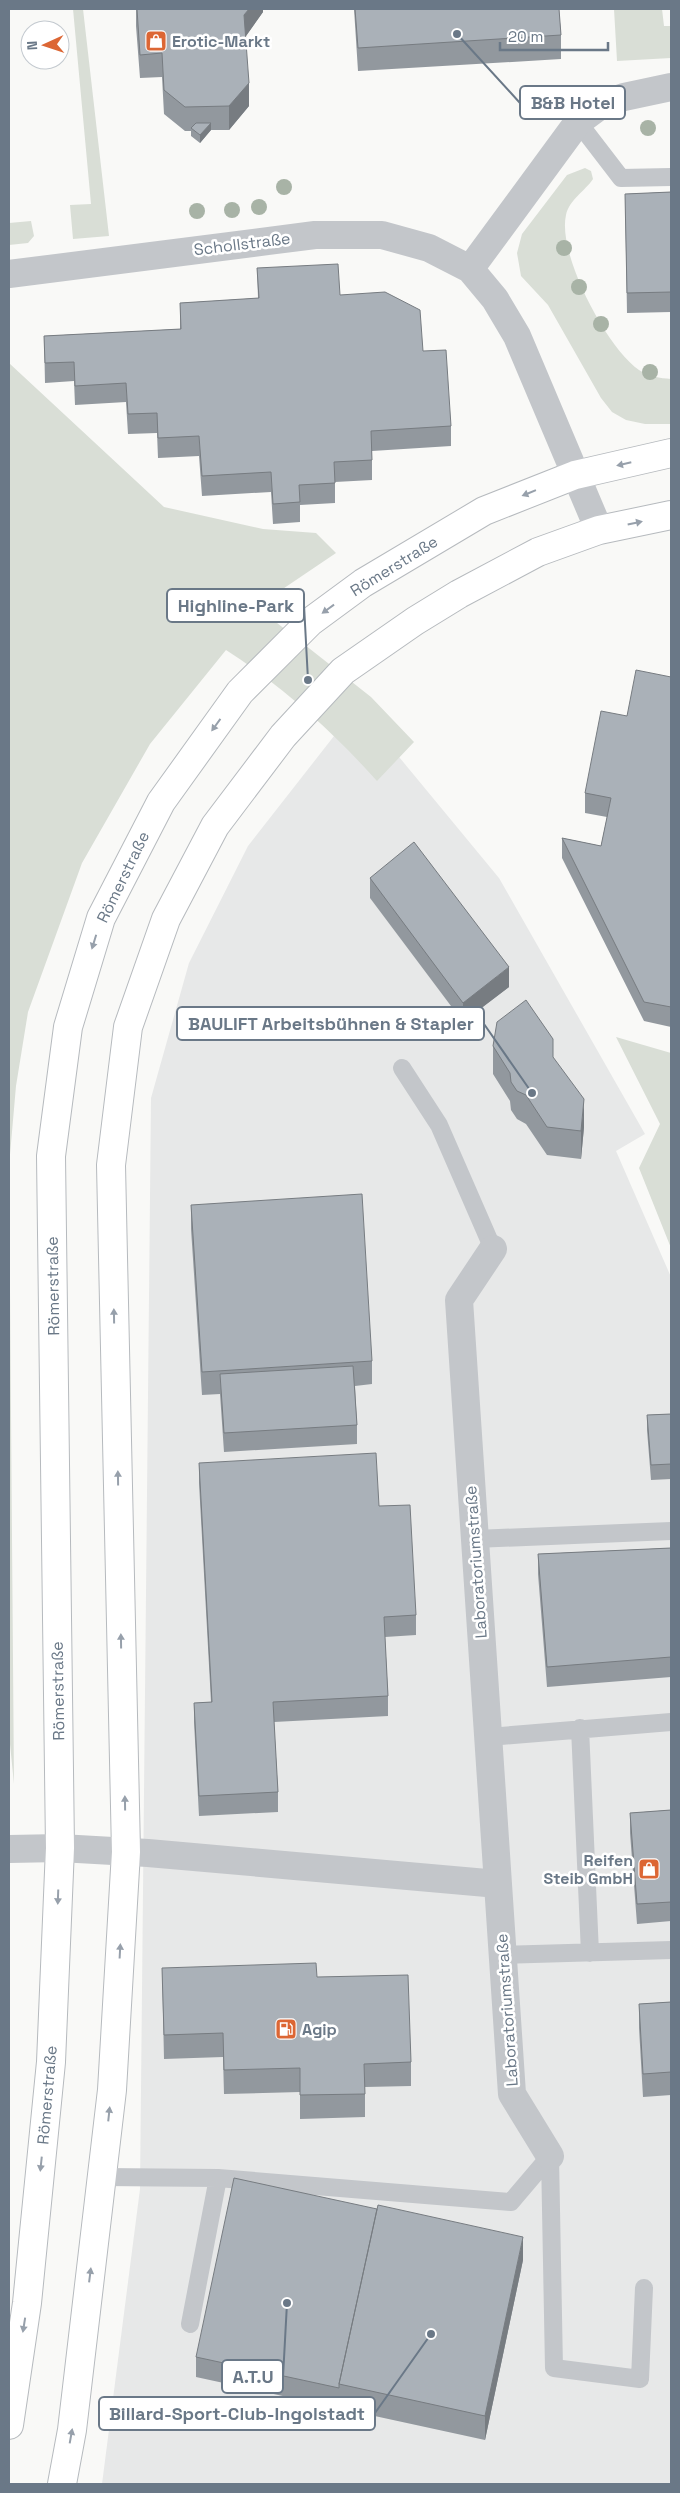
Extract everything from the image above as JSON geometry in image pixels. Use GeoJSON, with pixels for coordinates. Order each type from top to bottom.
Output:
{"type":"FeatureCollection","features":[{"type":"Feature","properties":{"kind":"main road","name":"Römerstraße"},"geometry":{"type":"LineString","coordinates":[[9,2425],[27,2303],[51,2062],[60,1848],[51,1156],[68,1027],[101,918],[161,802],[240,692],[310,622],[364,583],[484,511],[575,475],[671,453]]}},
{"type":"Feature","properties":{"kind":"main road"},"geometry":{"type":"LineString","coordinates":[[62,2484],[72,2430],[112,2090],[126,1852],[111,1165],[128,1026],[166,919],[215,826],[283,736],[344,671],[415,621],[459,594],[538,552],[599,530],[671,515]]}},
{"type":"Feature","properties":{"kind":"street"},"geometry":{"type":"LineString","coordinates":[[470,269],[578,122],[601,105],[624,97],[671,87]]}},
{"type":"Feature","properties":{"kind":"street","name":"Schollstraße"},"geometry":{"type":"LineString","coordinates":[[9,274],[315,235],[382,235],[429,248],[470,269],[495,298],[517,336],[599,530]]}},
{"type":"Feature","properties":{"kind":"street","name":"Laboratoriumstraße"},"geometry":{"type":"LineString","coordinates":[[493,1250],[459,1300],[512,2094],[550,2156]]}},
{"type":"Feature","properties":{"kind":"street"},"geometry":{"type":"LineString","coordinates":[[9,1849],[60,1848],[126,1852],[498,1884]]}},
{"type":"Feature","properties":{"kind":"lane"},"geometry":{"type":"LineString","coordinates":[[578,122],[621,178],[671,177]]}},
{"type":"Feature","properties":{"kind":"lane"},"geometry":{"type":"LineString","coordinates":[[402,1068],[439,1125],[493,1250]]}},
{"type":"Feature","properties":{"kind":"lane"},"geometry":{"type":"LineString","coordinates":[[475,1538],[671,1531]]}},
{"type":"Feature","properties":{"kind":"lane"},"geometry":{"type":"LineString","coordinates":[[488,1737],[671,1722]]}},
{"type":"Feature","properties":{"kind":"lane"},"geometry":{"type":"LineString","coordinates":[[580,1728],[590,1953]]}},
{"type":"Feature","properties":{"kind":"lane"},"geometry":{"type":"LineString","coordinates":[[503,1955],[671,1950]]}},
{"type":"Feature","properties":{"kind":"lane"},"geometry":{"type":"LineString","coordinates":[[102,2177],[218,2178],[511,2202],[550,2156]]}},
{"type":"Feature","properties":{"kind":"lane"},"geometry":{"type":"LineString","coordinates":[[550,2156],[554,2368],[640,2379],[644,2288]]}},
{"type":"Feature","properties":{"kind":"lane"},"geometry":{"type":"LineString","coordinates":[[190,2324],[218,2178]]}},
{"type":"Feature","properties":{"kind":"shaded area"},"geometry":{"type":"Polygon","coordinates":[[[73,9],[83,9],[109,236],[73,239],[70,205],[91,204],[73,9]]]}},
{"type":"Feature","properties":{"kind":"shaded area"},"geometry":{"type":"Polygon","coordinates":[[[614,9],[662,9],[664,26],[671,26],[671,58],[617,61],[614,9]]]}},
{"type":"Feature","properties":{"kind":"shaded area"},"geometry":{"type":"Polygon","coordinates":[[[585,168],[591,171],[593,179],[570,205],[566,215],[565,232],[569,253],[587,299],[599,322],[626,359],[647,374],[671,379],[671,424],[645,424],[626,420],[612,412],[601,398],[548,305],[521,276],[517,253],[522,234],[567,175],[585,168]]]}},
{"type":"Feature","properties":{"kind":"shaded area"},"geometry":{"type":"Polygon","coordinates":[[[31,221],[34,236],[28,243],[9,245],[9,223],[31,221]]]}},
{"type":"Feature","properties":{"kind":"shaded area"},"geometry":{"type":"Polygon","coordinates":[[[9,363],[164,507],[263,529],[316,533],[336,553],[262,603],[258,608],[371,697],[414,742],[377,781],[343,745],[287,694],[226,650],[150,744],[82,863],[28,1012],[16,1086],[9,1166],[9,363]]]}},
{"type":"Feature","properties":{"kind":"shaded area"},"geometry":{"type":"Polygon","coordinates":[[[352,713],[390,746],[499,878],[645,1134],[616,1151],[671,1277],[671,2484],[102,2484],[140,2189],[151,1098],[189,963],[248,846],[352,713]]]}},
{"type":"Feature","properties":{"kind":"shaded area"},"geometry":{"type":"Polygon","coordinates":[[[616,1037],[671,1053],[671,1248],[639,1168],[660,1124],[616,1037]]]}},
{"type":"Feature","properties":{"kind":"shaded area"},"geometry":{"type":"Polygon","coordinates":[[[9,1166],[14,1784],[9,1734],[9,1166]]]}},
{"type":"Feature","properties":{"kind":"building"},"geometry":{"type":"Polygon","coordinates":[[[137,9],[249,9],[244,15],[249,83],[229,106],[185,107],[164,90],[162,53],[140,55],[137,9]]]}},
{"type":"Feature","properties":{"kind":"building"},"geometry":{"type":"Polygon","coordinates":[[[355,9],[559,9],[561,35],[358,48],[355,9]]]}},
{"type":"Feature","properties":{"kind":"building"},"geometry":{"type":"Polygon","coordinates":[[[196,123],[211,123],[200,135],[191,128],[196,123]]]}},
{"type":"Feature","properties":{"kind":"building"},"geometry":{"type":"Polygon","coordinates":[[[671,192],[671,292],[627,293],[625,194],[671,192]]]}},
{"type":"Feature","properties":{"kind":"building"},"geometry":{"type":"Polygon","coordinates":[[[338,264],[340,295],[385,292],[420,310],[423,351],[446,350],[451,426],[371,431],[372,460],[334,462],[335,483],[299,485],[300,502],[273,504],[271,472],[202,476],[199,436],[158,438],[157,413],[128,414],[126,383],[75,386],[74,362],[45,363],[44,336],[181,329],[180,303],[259,298],[257,268],[338,264]]]}},
{"type":"Feature","properties":{"kind":"building"},"geometry":{"type":"Polygon","coordinates":[[[636,670],[671,677],[671,1007],[644,1002],[562,838],[601,846],[611,798],[585,793],[601,711],[627,716],[636,670]]]}},
{"type":"Feature","properties":{"kind":"building"},"geometry":{"type":"Polygon","coordinates":[[[414,842],[509,967],[463,1003],[370,878],[414,842]]]}},
{"type":"Feature","properties":{"kind":"building"},"geometry":{"type":"Polygon","coordinates":[[[526,1000],[553,1039],[553,1057],[584,1099],[581,1131],[547,1127],[526,1095],[517,1091],[511,1082],[510,1073],[493,1046],[497,1022],[526,1000]]]}},
{"type":"Feature","properties":{"kind":"building"},"geometry":{"type":"Polygon","coordinates":[[[362,1194],[372,1361],[202,1372],[191,1205],[362,1194]]]}},
{"type":"Feature","properties":{"kind":"building"},"geometry":{"type":"Polygon","coordinates":[[[353,1366],[357,1425],[224,1433],[220,1374],[353,1366]]]}},
{"type":"Feature","properties":{"kind":"building"},"geometry":{"type":"Polygon","coordinates":[[[671,1414],[671,1464],[651,1465],[647,1415],[671,1414]]]}},
{"type":"Feature","properties":{"kind":"building"},"geometry":{"type":"Polygon","coordinates":[[[376,1453],[379,1506],[410,1505],[416,1615],[384,1617],[388,1696],[273,1702],[278,1792],[199,1796],[194,1703],[212,1702],[199,1463],[376,1453]]]}},
{"type":"Feature","properties":{"kind":"building"},"geometry":{"type":"Polygon","coordinates":[[[671,1548],[671,1657],[547,1667],[538,1554],[671,1548]]]}},
{"type":"Feature","properties":{"kind":"building"},"geometry":{"type":"Polygon","coordinates":[[[671,1810],[671,1902],[637,1904],[630,1813],[671,1810]]]}},
{"type":"Feature","properties":{"kind":"building","name":"Agip"},"geometry":{"type":"Polygon","coordinates":[[[316,1963],[317,1977],[408,1975],[411,2062],[364,2064],[365,2094],[300,2095],[300,2068],[224,2070],[223,2033],[164,2035],[162,1968],[316,1963]]]}},
{"type":"Feature","properties":{"kind":"building"},"geometry":{"type":"Polygon","coordinates":[[[671,2002],[671,2072],[643,2074],[639,2004],[671,2002]]]}},
{"type":"Feature","properties":{"kind":"building"},"geometry":{"type":"Polygon","coordinates":[[[234,2178],[377,2209],[339,2388],[196,2357],[234,2178]]]}},
{"type":"Feature","properties":{"kind":"building"},"geometry":{"type":"Polygon","coordinates":[[[378,2205],[523,2237],[485,2416],[339,2384],[378,2205]]]}},
{"type":"Feature","properties":{"kind":"place","name":"B&B Hotel"},"geometry":{"type":"Point","coordinates":[457,34]}},
{"type":"Feature","properties":{"kind":"place","name":"Erotic-Markt"},"geometry":{"type":"Point","coordinates":[156,41]}},
{"type":"Feature","properties":{"kind":"place","name":"Highline-Park"},"geometry":{"type":"Point","coordinates":[308,680]}},
{"type":"Feature","properties":{"kind":"place","name":"BAULIFT Arbeitsbühnen & Stapler"},"geometry":{"type":"Point","coordinates":[532,1093]}},
{"type":"Feature","properties":{"kind":"place","name":"Reifen Steib GmbH"},"geometry":{"type":"Point","coordinates":[649,1869]}},
{"type":"Feature","properties":{"kind":"place","name":"Agip"},"geometry":{"type":"Point","coordinates":[286,2029]}},
{"type":"Feature","properties":{"kind":"place","name":"A.T.U"},"geometry":{"type":"Point","coordinates":[287,2303]}},
{"type":"Feature","properties":{"kind":"place","name":"Billard-Sport-Club-Ingolstadt"},"geometry":{"type":"Point","coordinates":[431,2334]}}]}
